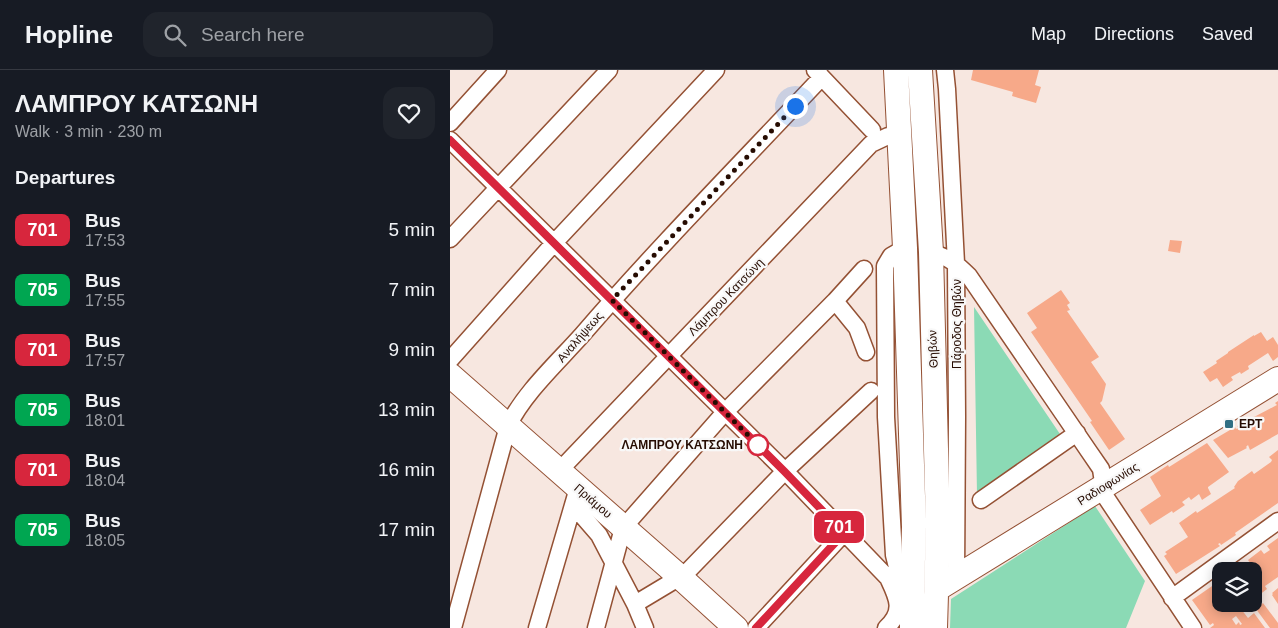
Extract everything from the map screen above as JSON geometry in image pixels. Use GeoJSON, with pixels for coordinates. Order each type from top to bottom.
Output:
{"type":"FeatureCollection","features":[{"type":"Feature","properties":{"kind":"main road","name":"Θηβών"},"geometry":{"type":"LineString","coordinates":[[896,70],[905,248],[914,527],[912,628]]}},
{"type":"Feature","properties":{"kind":"main road","name":"Θηβών"},"geometry":{"type":"LineString","coordinates":[[920,70],[931,252],[938,528],[946,583],[935,628]]}},
{"type":"Feature","properties":{"kind":"main road","name":"Πριάμου"},"geometry":{"type":"LineString","coordinates":[[450,375],[559,471],[575,496],[623,528],[736,628]]}},
{"type":"Feature","properties":{"kind":"main road","name":"Ραδιοφωνίας"},"geometry":{"type":"LineString","coordinates":[[946,583],[1278,379]]}},
{"type":"Feature","properties":{"kind":"street"},"geometry":{"type":"LineString","coordinates":[[450,123],[498,70]]}},
{"type":"Feature","properties":{"kind":"street"},"geometry":{"type":"LineString","coordinates":[[450,239],[608,70]]}},
{"type":"Feature","properties":{"kind":"street"},"geometry":{"type":"LineString","coordinates":[[450,360],[554,243],[716,70]]}},
{"type":"Feature","properties":{"kind":"street","name":"Πάροδος Θηβών"},"geometry":{"type":"LineString","coordinates":[[945,70],[956,263],[957,417],[946,583]]}},
{"type":"Feature","properties":{"kind":"street"},"geometry":{"type":"LineString","coordinates":[[818,73],[872,130]]}},
{"type":"Feature","properties":{"kind":"street","name":"Αναλήψεως"},"geometry":{"type":"LineString","coordinates":[[453,628],[512,416],[529,393],[818,73]]}},
{"type":"Feature","properties":{"kind":"street","name":"Λάμπρου Κατσώνη"},"geometry":{"type":"LineString","coordinates":[[559,471],[871,144],[888,136],[899,134]]}},
{"type":"Feature","properties":{"kind":"street"},"geometry":{"type":"LineString","coordinates":[[450,140],[725,412],[888,578],[899,606],[896,618],[886,628]]}},
{"type":"Feature","properties":{"kind":"street"},"geometry":{"type":"LineString","coordinates":[[931,252],[950,259],[969,276],[1101,469],[1105,496],[1193,628]]}},
{"type":"Feature","properties":{"kind":"street"},"geometry":{"type":"LineString","coordinates":[[596,628],[623,528],[725,412],[835,302],[864,270]]}},
{"type":"Feature","properties":{"kind":"street"},"geometry":{"type":"LineString","coordinates":[[835,302],[857,328],[866,352]]}},
{"type":"Feature","properties":{"kind":"street"},"geometry":{"type":"LineString","coordinates":[[635,604],[688,571],[784,471],[871,391]]}},
{"type":"Feature","properties":{"kind":"street"},"geometry":{"type":"LineString","coordinates":[[980,500],[1077,433]]}},
{"type":"Feature","properties":{"kind":"street"},"geometry":{"type":"LineString","coordinates":[[575,496],[600,535],[645,628]]}},
{"type":"Feature","properties":{"kind":"street"},"geometry":{"type":"LineString","coordinates":[[538,628],[575,496]]}},
{"type":"Feature","properties":{"kind":"street"},"geometry":{"type":"LineString","coordinates":[[1172,598],[1278,521]]}},
{"type":"Feature","properties":{"kind":"street"},"geometry":{"type":"LineString","coordinates":[[756,628],[844,533]]}},
{"type":"Feature","properties":{"kind":"green space"},"geometry":{"type":"Polygon","coordinates":[[[974,307],[1062,437],[977,495],[974,307]]]}},
{"type":"Feature","properties":{"kind":"green space"},"geometry":{"type":"Polygon","coordinates":[[[1095,506],[1145,581],[1126,628],[950,628],[951,599],[1095,506]]]}},
{"type":"Feature","properties":{"kind":"building"},"geometry":{"type":"Polygon","coordinates":[[[973,70],[1039,70],[1035,85],[1041,87],[1036,103],[1012,96],[1013,92],[971,80],[973,70]]]}},
{"type":"Feature","properties":{"kind":"building"},"geometry":{"type":"Polygon","coordinates":[[[1170,240],[1182,241],[1180,253],[1168,251],[1170,240]]]}},
{"type":"Feature","properties":{"kind":"building"},"geometry":{"type":"Polygon","coordinates":[[[1061,290],[1070,303],[1067,305],[1070,310],[1067,311],[1099,357],[1091,362],[1106,384],[1100,403],[1125,439],[1109,450],[1090,422],[1092,421],[1031,332],[1037,328],[1027,313],[1061,290]]]}},
{"type":"Feature","properties":{"kind":"building"},"geometry":{"type":"Polygon","coordinates":[[[1261,332],[1267,341],[1273,337],[1278,345],[1278,357],[1273,361],[1268,353],[1248,366],[1249,369],[1231,377],[1233,380],[1223,387],[1217,378],[1210,382],[1203,372],[1217,363],[1216,361],[1228,352],[1261,332]]]}},
{"type":"Feature","properties":{"kind":"building"},"geometry":{"type":"Polygon","coordinates":[[[1278,401],[1278,434],[1250,450],[1248,445],[1247,448],[1228,458],[1213,440],[1277,405],[1275,403],[1278,401]]]}},
{"type":"Feature","properties":{"kind":"building"},"geometry":{"type":"Polygon","coordinates":[[[1207,443],[1229,472],[1208,487],[1211,494],[1202,500],[1199,494],[1191,500],[1189,497],[1182,502],[1185,505],[1150,525],[1140,510],[1161,496],[1150,477],[1207,443]]]}},
{"type":"Feature","properties":{"kind":"building"},"geometry":{"type":"Polygon","coordinates":[[[1278,450],[1278,503],[1235,533],[1236,535],[1221,545],[1220,543],[1218,544],[1220,546],[1176,574],[1164,556],[1167,554],[1165,552],[1188,537],[1179,523],[1235,488],[1238,481],[1252,471],[1254,474],[1271,462],[1272,460],[1269,457],[1278,450]]]}},
{"type":"Feature","properties":{"kind":"building"},"geometry":{"type":"Polygon","coordinates":[[[1278,538],[1278,577],[1265,586],[1267,589],[1262,593],[1262,562],[1250,562],[1248,560],[1261,550],[1264,554],[1270,550],[1267,546],[1278,538]]]}},
{"type":"Feature","properties":{"kind":"building"},"geometry":{"type":"Polygon","coordinates":[[[1212,586],[1212,612],[1243,612],[1248,618],[1254,613],[1265,628],[1210,628],[1214,625],[1213,623],[1210,625],[1192,600],[1212,586]],[[1236,616],[1232,619],[1236,625],[1239,622],[1240,625],[1242,624],[1236,616]]]}},
{"type":"Feature","properties":{"kind":"building"},"geometry":{"type":"Polygon","coordinates":[[[1278,588],[1278,604],[1272,593],[1278,588]]]}},
{"type":"Feature","properties":{"kind":"building"},"geometry":{"type":"Polygon","coordinates":[[[1262,604],[1278,623],[1278,628],[1270,628],[1258,612],[1262,612],[1262,604]]]}},
{"type":"Feature","properties":{"kind":"bus line","name":"701"},"geometry":{"type":"LineString","coordinates":[[450,140],[784,471],[844,533],[756,628]]}},
{"type":"Feature","properties":{"kind":"place","name":"ΕΡΤ"},"geometry":{"type":"Point","coordinates":[1229,424]}},
{"type":"Feature","properties":{"kind":"place","name":"ΛΑΜΠΡΟΥ ΚΑΤΣΩΝΗ"},"geometry":{"type":"Point","coordinates":[758,445]}},
{"type":"Feature","properties":{"kind":"route"},"geometry":{"type":"LineString","coordinates":[[758,445],[612,300],[795,106]]}}]}
